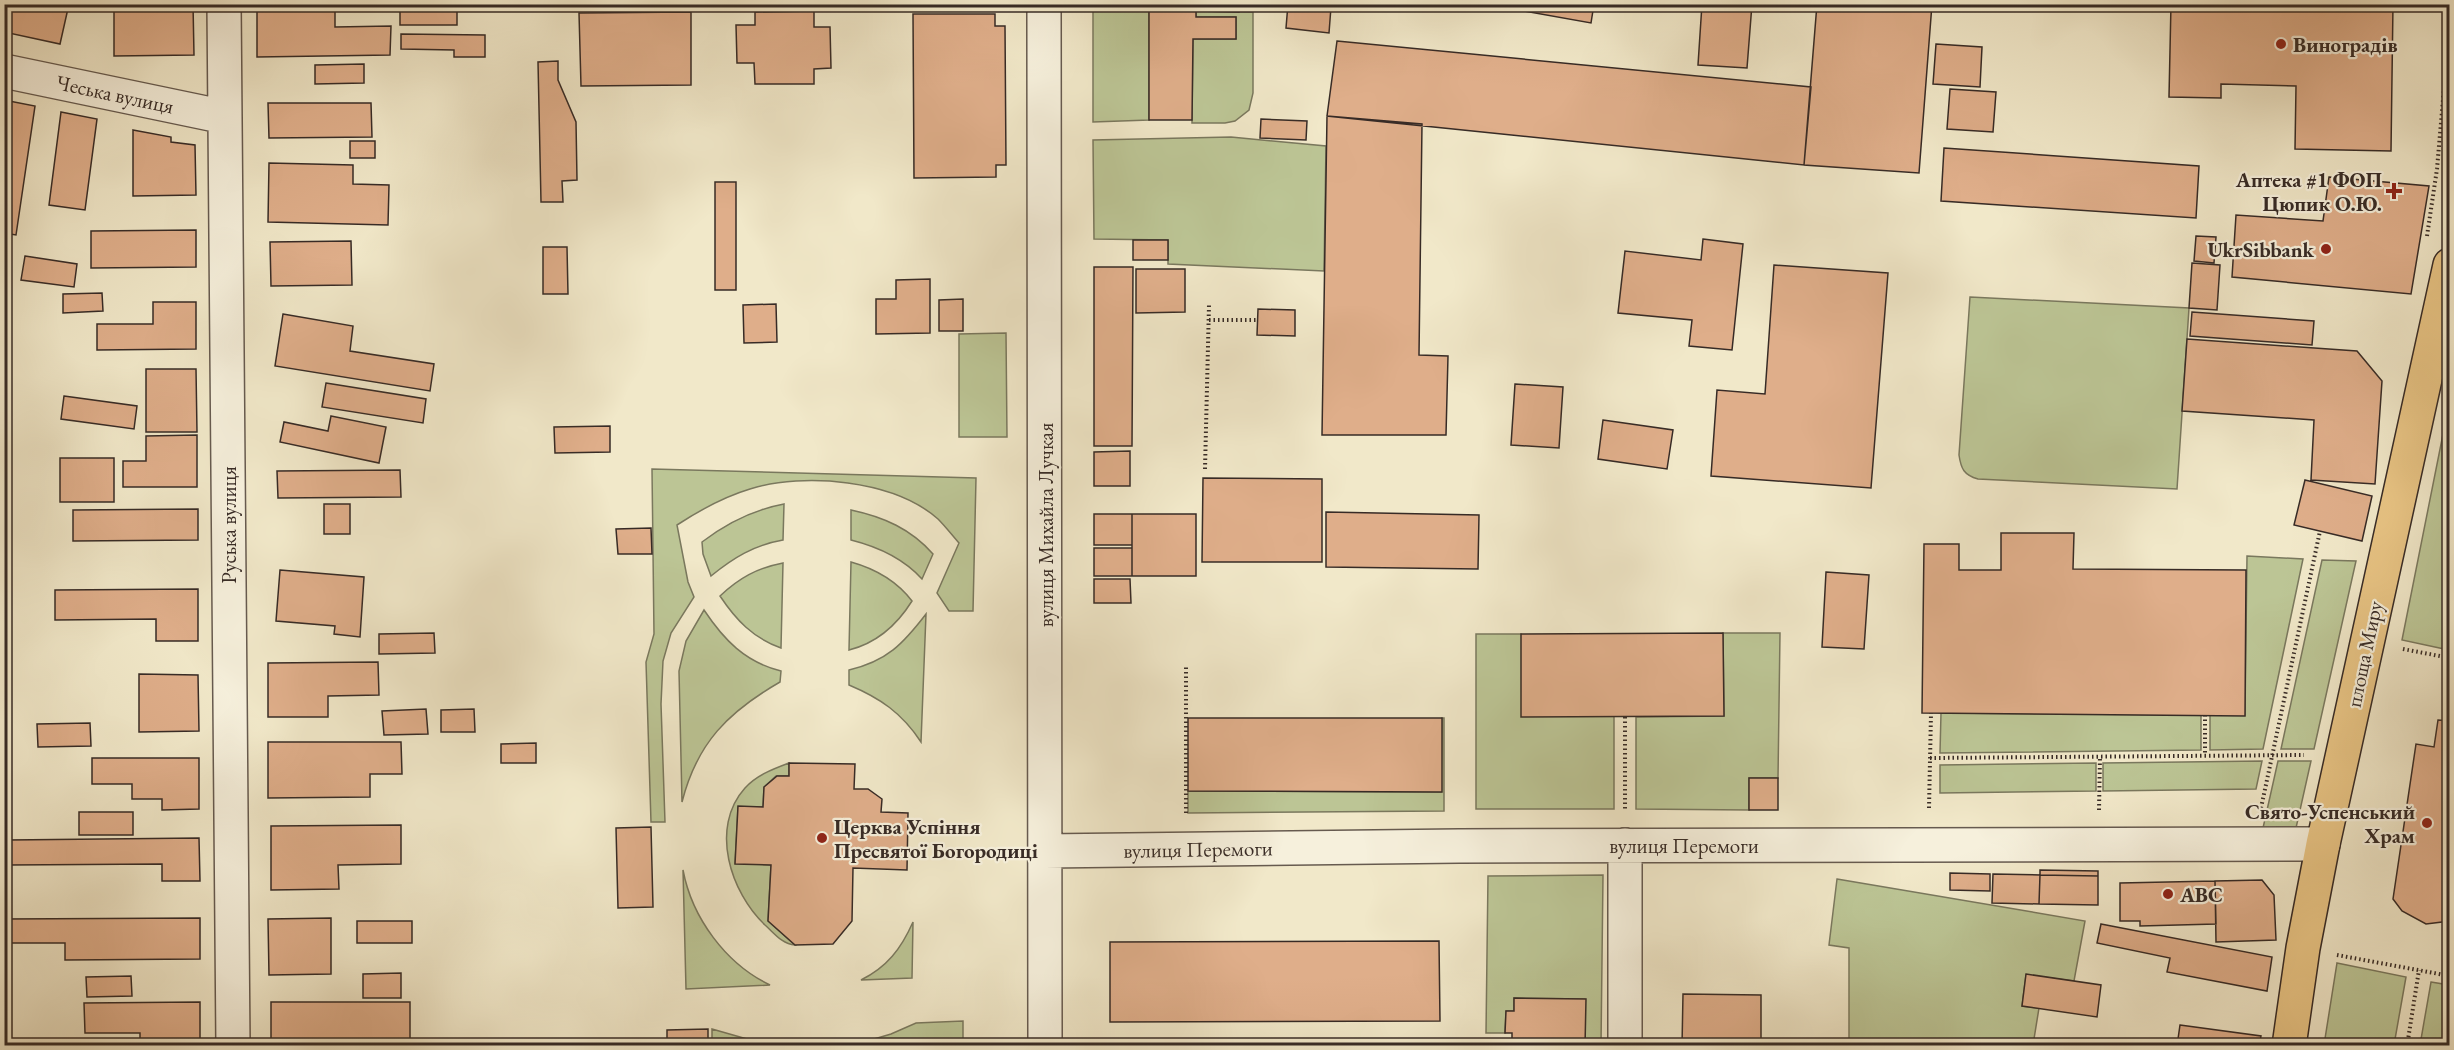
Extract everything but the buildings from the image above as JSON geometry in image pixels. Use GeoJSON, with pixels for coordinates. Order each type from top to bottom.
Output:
{"type":"FeatureCollection","features":[{"type":"Feature","properties":{"kind":"highway","name":"площа Миру"},"geometry":{"type":"LineString","coordinates":[[2289,1046],[2303,948],[2323,844],[2450,265]]}},
{"type":"Feature","properties":{"kind":"street","name":"Руська вулиця"},"geometry":{"type":"LineString","coordinates":[[224,4],[233,1046]]}},
{"type":"Feature","properties":{"kind":"street","name":"вулиця Михайла Лучкая"},"geometry":{"type":"LineString","coordinates":[[1044,4],[1045,1046]]}},
{"type":"Feature","properties":{"kind":"street","name":"Чеська вулиця"},"geometry":{"type":"LineString","coordinates":[[4,71],[225,117]]}},
{"type":"Feature","properties":{"kind":"street","name":"вулиця Перемоги"},"geometry":{"type":"LineString","coordinates":[[1045,851],[1625,845],[2323,844]]}},
{"type":"Feature","properties":{"kind":"street"},"geometry":{"type":"LineString","coordinates":[[1625,845],[1625,1046]]}},
{"type":"Feature","properties":{"kind":"path"},"geometry":{"type":"LineString","coordinates":[[1205,469],[1209,305]]}},
{"type":"Feature","properties":{"kind":"path"},"geometry":{"type":"LineString","coordinates":[[1209,320],[1258,320]]}},
{"type":"Feature","properties":{"kind":"path"},"geometry":{"type":"LineString","coordinates":[[2253,844],[2320,531]]}},
{"type":"Feature","properties":{"kind":"path"},"geometry":{"type":"LineString","coordinates":[[1185,850],[1186,667]]}},
{"type":"Feature","properties":{"kind":"path"},"geometry":{"type":"LineString","coordinates":[[1929,844],[1931,713]]}},
{"type":"Feature","properties":{"kind":"path"},"geometry":{"type":"LineString","coordinates":[[2205,715],[2205,755]]}},
{"type":"Feature","properties":{"kind":"path"},"geometry":{"type":"LineString","coordinates":[[1625,717],[1625,845]]}},
{"type":"Feature","properties":{"kind":"path"},"geometry":{"type":"LineString","coordinates":[[1930,758],[2315,754]]}},
{"type":"Feature","properties":{"kind":"path"},"geometry":{"type":"LineString","coordinates":[[2098,844],[2100,756]]}},
{"type":"Feature","properties":{"kind":"path"},"geometry":{"type":"LineString","coordinates":[[2303,948],[2450,976]]}},
{"type":"Feature","properties":{"kind":"path"},"geometry":{"type":"LineString","coordinates":[[2407,1046],[2419,970]]}},
{"type":"Feature","properties":{"kind":"green space"},"geometry":{"type":"Polygon","coordinates":[[[1093,5],[1149,5],[1149,120],[1093,122],[1093,5]]]}},
{"type":"Feature","properties":{"kind":"green space"},"geometry":{"type":"Polygon","coordinates":[[[1196,11],[1253,12],[1253,93],[1249,110],[1235,121],[1192,123],[1193,39],[1236,39],[1236,17],[1196,17],[1196,11]]]}},
{"type":"Feature","properties":{"kind":"green space"},"geometry":{"type":"Polygon","coordinates":[[[1231,137],[1326,146],[1324,271],[1168,264],[1168,240],[1094,239],[1093,140],[1231,137]]]}},
{"type":"Feature","properties":{"kind":"green space"},"geometry":{"type":"Polygon","coordinates":[[[1970,297],[2189,308],[2177,489],[1978,479],[1969,476],[1962,468],[1959,455],[1970,297]]]}},
{"type":"Feature","properties":{"kind":"green space"},"geometry":{"type":"Polygon","coordinates":[[[1006,333],[1007,437],[959,437],[959,334],[1006,333]]]}},
{"type":"Feature","properties":{"kind":"green space"},"geometry":{"type":"Polygon","coordinates":[[[2449,404],[2449,650],[2402,640],[2449,404]]]}},
{"type":"Feature","properties":{"kind":"green space"},"geometry":{"type":"Polygon","coordinates":[[[652,469],[976,478],[973,611],[949,611],[937,593],[959,543],[938,519],[920,506],[898,495],[848,483],[796,481],[772,484],[730,496],[677,525],[688,582],[694,597],[671,633],[663,661],[661,704],[665,822],[651,822],[646,662],[654,634],[652,469]]]}},
{"type":"Feature","properties":{"kind":"green space"},"geometry":{"type":"Polygon","coordinates":[[[784,504],[783,540],[744,553],[711,576],[703,554],[702,542],[740,518],[784,504]]]}},
{"type":"Feature","properties":{"kind":"green space"},"geometry":{"type":"Polygon","coordinates":[[[851,510],[875,516],[896,525],[925,545],[933,554],[922,579],[890,554],[851,540],[851,510]]]}},
{"type":"Feature","properties":{"kind":"green space"},"geometry":{"type":"Polygon","coordinates":[[[2247,556],[2303,559],[2263,749],[2210,750],[2210,715],[2245,715],[2247,556]]]}},
{"type":"Feature","properties":{"kind":"green space"},"geometry":{"type":"Polygon","coordinates":[[[2322,560],[2356,561],[2314,749],[2281,749],[2322,560]]]}},
{"type":"Feature","properties":{"kind":"green space"},"geometry":{"type":"Polygon","coordinates":[[[851,562],[885,576],[912,601],[900,618],[885,632],[869,643],[849,650],[851,562]]]}},
{"type":"Feature","properties":{"kind":"green space"},"geometry":{"type":"Polygon","coordinates":[[[783,563],[781,648],[762,639],[746,627],[720,596],[749,575],[783,563]]]}},
{"type":"Feature","properties":{"kind":"green space"},"geometry":{"type":"Polygon","coordinates":[[[704,610],[719,631],[746,656],[781,671],[780,682],[745,705],[717,731],[696,763],[682,802],[679,671],[686,641],[704,610]]]}},
{"type":"Feature","properties":{"kind":"green space"},"geometry":{"type":"Polygon","coordinates":[[[926,614],[921,742],[890,708],[871,695],[849,685],[849,670],[874,662],[893,650],[902,643],[926,614]]]}},
{"type":"Feature","properties":{"kind":"green space"},"geometry":{"type":"Polygon","coordinates":[[[1723,633],[1780,633],[1778,778],[1749,778],[1749,810],[1636,809],[1636,717],[1724,716],[1723,633]]]}},
{"type":"Feature","properties":{"kind":"green space"},"geometry":{"type":"Polygon","coordinates":[[[1476,634],[1521,634],[1614,717],[1614,809],[1476,809],[1476,634]]]}},
{"type":"Feature","properties":{"kind":"green space"},"geometry":{"type":"Polygon","coordinates":[[[1941,713],[2201,715],[2201,750],[1940,753],[1941,713]]]}},
{"type":"Feature","properties":{"kind":"green space"},"geometry":{"type":"Polygon","coordinates":[[[1442,718],[1444,718],[1444,811],[1188,813],[1188,791],[1441,792],[1442,718]]]}},
{"type":"Feature","properties":{"kind":"green space"},"geometry":{"type":"Polygon","coordinates":[[[2262,761],[2256,789],[2103,791],[2103,763],[2262,761]]]}},
{"type":"Feature","properties":{"kind":"green space"},"geometry":{"type":"Polygon","coordinates":[[[2278,761],[2311,761],[2296,828],[2263,828],[2278,761]]]}},
{"type":"Feature","properties":{"kind":"green space"},"geometry":{"type":"Polygon","coordinates":[[[789,763],[789,776],[776,776],[764,787],[763,807],[738,807],[735,863],[771,865],[768,921],[795,945],[782,941],[775,935],[753,912],[742,896],[729,860],[727,840],[728,822],[734,804],[745,788],[760,776],[789,763]]]}},
{"type":"Feature","properties":{"kind":"green space"},"geometry":{"type":"Polygon","coordinates":[[[2096,763],[2096,791],[1940,793],[1940,765],[2096,763]]]}},
{"type":"Feature","properties":{"kind":"green space"},"geometry":{"type":"Polygon","coordinates":[[[683,870],[694,905],[713,938],[739,965],[770,985],[686,989],[683,870]]]}},
{"type":"Feature","properties":{"kind":"green space"},"geometry":{"type":"Polygon","coordinates":[[[1603,875],[1601,1045],[1585,1045],[1585,999],[1514,998],[1514,1011],[1506,1011],[1505,1033],[1486,1033],[1488,876],[1603,875]]]}},
{"type":"Feature","properties":{"kind":"green space"},"geometry":{"type":"Polygon","coordinates":[[[1837,879],[2085,921],[2074,981],[2026,975],[2022,1006],[2039,1008],[2033,1045],[1849,1045],[1849,948],[1829,945],[1837,879]]]}},
{"type":"Feature","properties":{"kind":"green space"},"geometry":{"type":"Polygon","coordinates":[[[913,922],[912,978],[861,980],[886,963],[903,941],[913,922]]]}},
{"type":"Feature","properties":{"kind":"green space"},"geometry":{"type":"Polygon","coordinates":[[[2337,963],[2406,977],[2394,1045],[2324,1045],[2337,963]]]}},
{"type":"Feature","properties":{"kind":"green space"},"geometry":{"type":"Polygon","coordinates":[[[2431,982],[2449,985],[2449,1045],[2420,1045],[2431,982]]]}},
{"type":"Feature","properties":{"kind":"green space"},"geometry":{"type":"Polygon","coordinates":[[[963,1021],[963,1045],[845,1045],[891,1034],[916,1023],[963,1021]]]}},
{"type":"Feature","properties":{"kind":"green space"},"geometry":{"type":"Polygon","coordinates":[[[712,1029],[747,1039],[782,1045],[712,1045],[712,1029]]]}},
{"type":"Feature","properties":{"kind":"place","name":"Виноградів"},"geometry":{"type":"Point","coordinates":[2281,44]}},
{"type":"Feature","properties":{"kind":"place","name":"Аптека #1 ФОП Цюпик О.Ю."},"geometry":{"type":"Point","coordinates":[2394,191]}},
{"type":"Feature","properties":{"kind":"place","name":"UkrSibbank"},"geometry":{"type":"Point","coordinates":[2326,249]}},
{"type":"Feature","properties":{"kind":"place","name":"Свято-Успенський Храм"},"geometry":{"type":"Point","coordinates":[2427,823]}},
{"type":"Feature","properties":{"kind":"place","name":"Церква Успіння Пресвятої Богородиці"},"geometry":{"type":"Point","coordinates":[822,838]}},
{"type":"Feature","properties":{"kind":"place","name":"ABC"},"geometry":{"type":"Point","coordinates":[2168,894]}}]}
